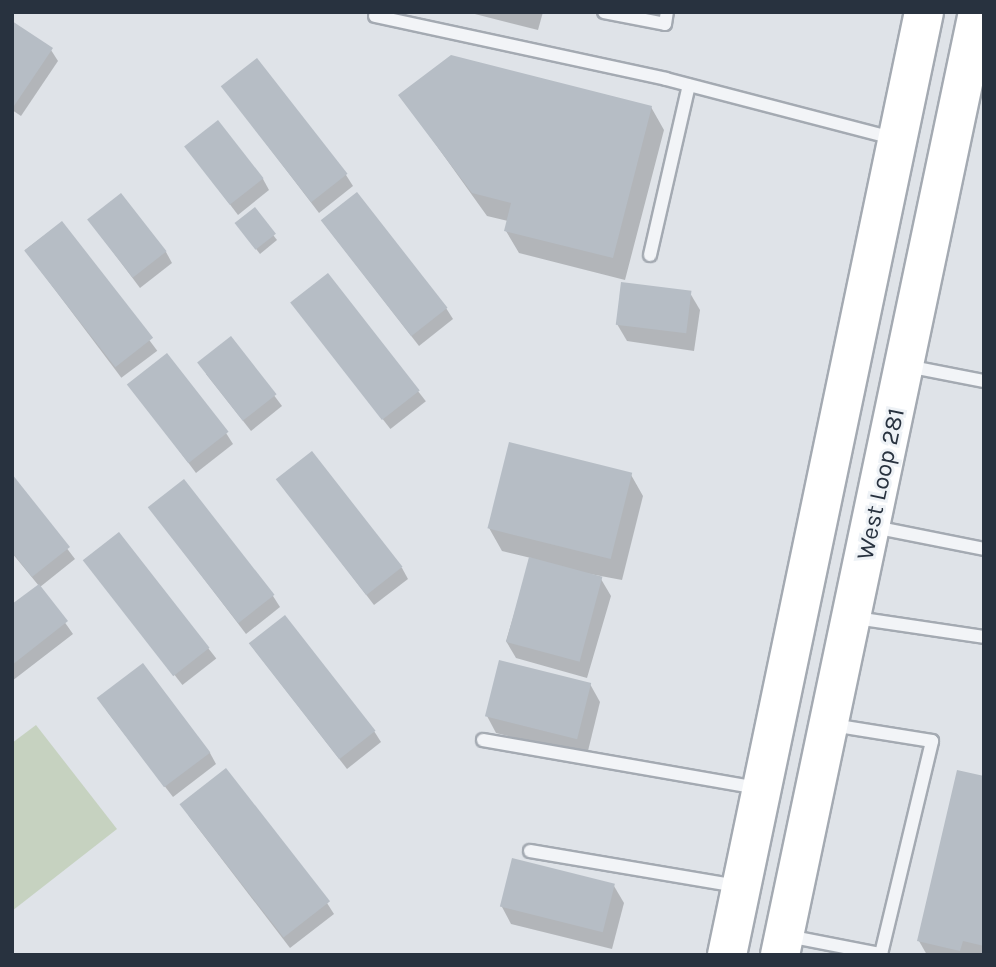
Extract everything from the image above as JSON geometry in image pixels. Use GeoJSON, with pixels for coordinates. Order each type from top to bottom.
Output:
{"type":"FeatureCollection","features":[{"type":"Feature","properties":{"kind":"highway"},"geometry":{"type":"LineString","coordinates":[[727,955],[924,12]]}},
{"type":"Feature","properties":{"kind":"highway","name":"West Loop 281"},"geometry":{"type":"LineString","coordinates":[[782,945],[906,366],[967,97],[978,12]]}},
{"type":"Feature","properties":{"kind":"lane"},"geometry":{"type":"LineString","coordinates":[[604,12],[665,24],[667,12]]}},
{"type":"Feature","properties":{"kind":"lane"},"geometry":{"type":"LineString","coordinates":[[375,16],[689,85],[897,139]]}},
{"type":"Feature","properties":{"kind":"lane"},"geometry":{"type":"LineString","coordinates":[[650,255],[689,85]]}},
{"type":"Feature","properties":{"kind":"lane"},"geometry":{"type":"LineString","coordinates":[[906,366],[984,381]]}},
{"type":"Feature","properties":{"kind":"lane"},"geometry":{"type":"LineString","coordinates":[[873,527],[984,549]]}},
{"type":"Feature","properties":{"kind":"lane"},"geometry":{"type":"LineString","coordinates":[[852,618],[983,635]]}},
{"type":"Feature","properties":{"kind":"lane"},"geometry":{"type":"LineString","coordinates":[[782,945],[881,954],[932,741],[830,724]]}},
{"type":"Feature","properties":{"kind":"lane"},"geometry":{"type":"LineString","coordinates":[[483,740],[761,789]]}},
{"type":"Feature","properties":{"kind":"lane"},"geometry":{"type":"LineString","coordinates":[[530,851],[741,887]]}},
{"type":"Feature","properties":{"kind":"green space"},"geometry":{"type":"Polygon","coordinates":[[[36,725],[117,829],[12,911],[12,743],[36,725]]]}},
{"type":"Feature","properties":{"kind":"building"},"geometry":{"type":"Polygon","coordinates":[[[12,21],[53,48],[14,106],[12,104],[12,21]]]}},
{"type":"Feature","properties":{"kind":"building"},"geometry":{"type":"Polygon","coordinates":[[[451,55],[652,106],[613,258],[504,231],[511,203],[472,193],[398,95],[451,55]]]}},
{"type":"Feature","properties":{"kind":"building"},"geometry":{"type":"Polygon","coordinates":[[[257,58],[348,174],[311,202],[221,86],[257,58]]]}},
{"type":"Feature","properties":{"kind":"building"},"geometry":{"type":"Polygon","coordinates":[[[218,120],[264,178],[230,205],[184,146],[218,120]]]}},
{"type":"Feature","properties":{"kind":"building"},"geometry":{"type":"Polygon","coordinates":[[[357,192],[448,308],[411,336],[321,220],[357,192]]]}},
{"type":"Feature","properties":{"kind":"building"},"geometry":{"type":"Polygon","coordinates":[[[121,193],[167,251],[133,278],[87,219],[121,193]]]}},
{"type":"Feature","properties":{"kind":"building"},"geometry":{"type":"Polygon","coordinates":[[[255,207],[276,234],[255,250],[235,223],[255,207]]]}},
{"type":"Feature","properties":{"kind":"building"},"geometry":{"type":"Polygon","coordinates":[[[62,221],[153,338],[115,367],[24,251],[62,221]]]}},
{"type":"Feature","properties":{"kind":"building"},"geometry":{"type":"Polygon","coordinates":[[[328,273],[420,390],[382,420],[290,303],[328,273]]]}},
{"type":"Feature","properties":{"kind":"building"},"geometry":{"type":"Polygon","coordinates":[[[621,282],[691,291],[686,333],[616,325],[621,282]]]}},
{"type":"Feature","properties":{"kind":"building"},"geometry":{"type":"Polygon","coordinates":[[[231,336],[277,394],[243,421],[197,362],[231,336]]]}},
{"type":"Feature","properties":{"kind":"building"},"geometry":{"type":"Polygon","coordinates":[[[167,353],[229,432],[188,463],[127,384],[167,353]]]}},
{"type":"Feature","properties":{"kind":"building"},"geometry":{"type":"Polygon","coordinates":[[[509,442],[632,473],[611,559],[487,528],[509,442]]]}},
{"type":"Feature","properties":{"kind":"building"},"geometry":{"type":"Polygon","coordinates":[[[312,451],[403,567],[366,595],[276,479],[312,451]]]}},
{"type":"Feature","properties":{"kind":"building"},"geometry":{"type":"Polygon","coordinates":[[[12,474],[70,547],[32,577],[12,552],[12,474]]]}},
{"type":"Feature","properties":{"kind":"building"},"geometry":{"type":"Polygon","coordinates":[[[184,479],[275,595],[238,623],[148,507],[184,479]]]}},
{"type":"Feature","properties":{"kind":"building"},"geometry":{"type":"Polygon","coordinates":[[[119,532],[210,648],[173,676],[83,560],[119,532]]]}},
{"type":"Feature","properties":{"kind":"building"},"geometry":{"type":"Polygon","coordinates":[[[529,557],[602,577],[580,662],[506,642],[529,557]]]}},
{"type":"Feature","properties":{"kind":"building"},"geometry":{"type":"Polygon","coordinates":[[[39,584],[68,621],[12,665],[12,604],[39,584]]]}},
{"type":"Feature","properties":{"kind":"building"},"geometry":{"type":"Polygon","coordinates":[[[285,615],[376,731],[339,759],[249,643],[285,615]]]}},
{"type":"Feature","properties":{"kind":"building"},"geometry":{"type":"Polygon","coordinates":[[[499,660],[591,683],[577,739],[485,716],[499,660]]]}},
{"type":"Feature","properties":{"kind":"building"},"geometry":{"type":"Polygon","coordinates":[[[143,663],[210,752],[164,787],[97,698],[143,663]]]}},
{"type":"Feature","properties":{"kind":"building"},"geometry":{"type":"Polygon","coordinates":[[[226,768],[330,901],[284,937],[180,804],[226,768]]]}},
{"type":"Feature","properties":{"kind":"building"},"geometry":{"type":"Polygon","coordinates":[[[957,770],[984,776],[984,946],[963,941],[960,951],[917,941],[957,770]]]}},
{"type":"Feature","properties":{"kind":"building"},"geometry":{"type":"Polygon","coordinates":[[[512,858],[615,884],[603,932],[500,907],[512,858]]]}}]}
